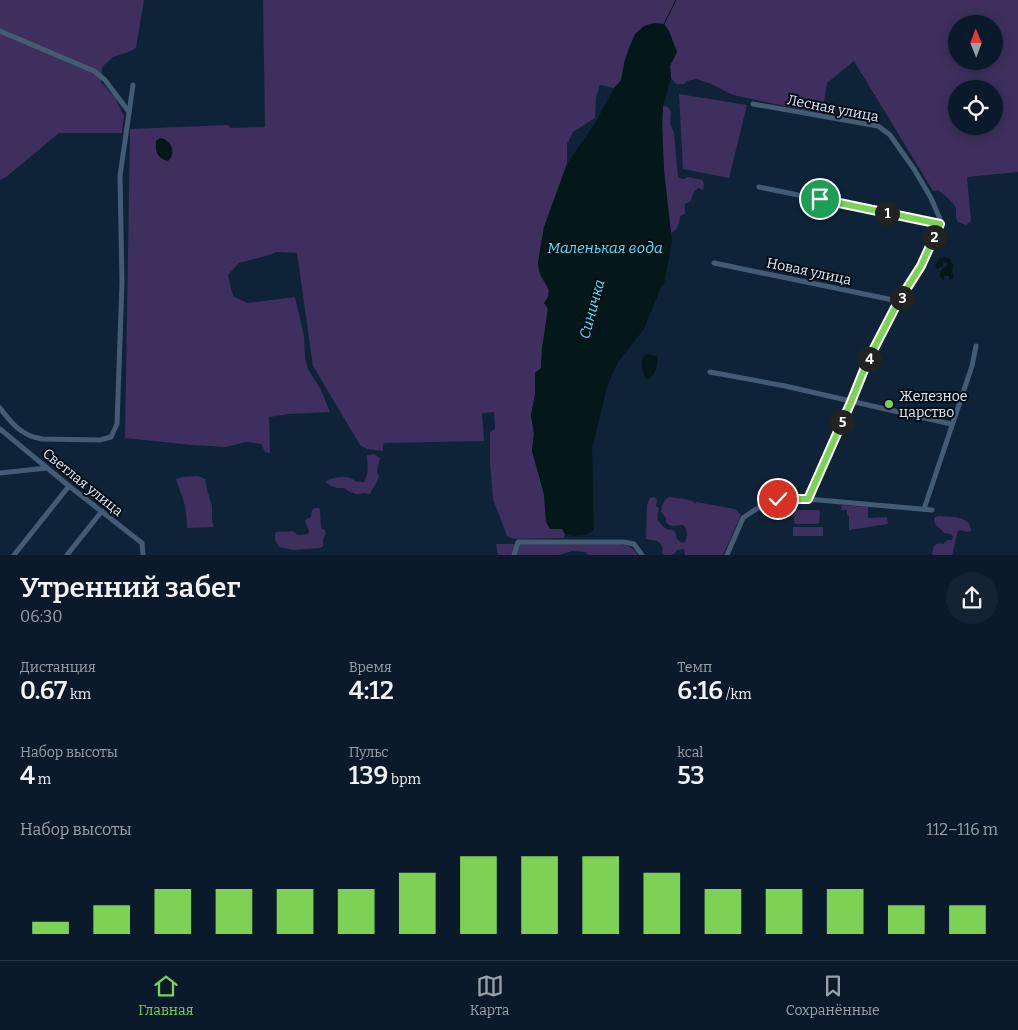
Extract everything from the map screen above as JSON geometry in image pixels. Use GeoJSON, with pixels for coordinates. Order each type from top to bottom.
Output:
{"type":"FeatureCollection","features":[{"type":"Feature","properties":{"kind":"street"},"geometry":{"type":"LineString","coordinates":[[0,31],[94,71],[106,80],[129,112]]}},
{"type":"Feature","properties":{"kind":"street"},"geometry":{"type":"LineString","coordinates":[[0,408],[15,427],[33,438],[100,440],[111,437],[114,432],[117,424],[122,283],[120,176],[133,85]]}},
{"type":"Feature","properties":{"kind":"street","name":"Лесная улица"},"geometry":{"type":"LineString","coordinates":[[753,104],[878,126],[890,135],[914,169],[931,198],[940,219],[940,226]]}},
{"type":"Feature","properties":{"kind":"street"},"geometry":{"type":"LineString","coordinates":[[759,187],[940,226],[921,266],[898,302],[868,360],[808,499]]}},
{"type":"Feature","properties":{"kind":"street","name":"Новая улица"},"geometry":{"type":"LineString","coordinates":[[714,263],[898,302]]}},
{"type":"Feature","properties":{"kind":"street"},"geometry":{"type":"LineString","coordinates":[[924,509],[972,366],[976,346]]}},
{"type":"Feature","properties":{"kind":"street"},"geometry":{"type":"LineString","coordinates":[[710,372],[785,386],[951,424]]}},
{"type":"Feature","properties":{"kind":"street","name":"Светлая улица"},"geometry":{"type":"LineString","coordinates":[[0,430],[142,543],[143,555]]}},
{"type":"Feature","properties":{"kind":"street"},"geometry":{"type":"LineString","coordinates":[[0,473],[47,468]]}},
{"type":"Feature","properties":{"kind":"street"},"geometry":{"type":"LineString","coordinates":[[14,555],[69,486]]}},
{"type":"Feature","properties":{"kind":"street"},"geometry":{"type":"LineString","coordinates":[[727,555],[743,518],[773,500],[808,499],[932,510]]}},
{"type":"Feature","properties":{"kind":"street"},"geometry":{"type":"LineString","coordinates":[[67,555],[102,511]]}},
{"type":"Feature","properties":{"kind":"street"},"geometry":{"type":"LineString","coordinates":[[514,555],[518,542],[624,542],[634,544],[642,555]]}},
{"type":"Feature","properties":{"kind":"shaded area"},"geometry":{"type":"Polygon","coordinates":[[[0,0],[144,0],[136,48],[113,57],[102,67],[101,82],[115,98],[124,116],[122,133],[59,133],[0,180],[0,0]]]}},
{"type":"Feature","properties":{"kind":"shaded area"},"geometry":{"type":"Polygon","coordinates":[[[263,0],[1018,0],[1018,172],[967,177],[971,221],[966,225],[958,222],[956,209],[951,201],[938,190],[933,191],[854,61],[827,83],[822,114],[733,95],[696,79],[687,81],[684,84],[676,84],[671,78],[672,38],[664,24],[648,25],[637,33],[627,52],[620,82],[614,88],[600,85],[596,97],[595,118],[573,132],[567,144],[567,164],[544,227],[538,263],[540,274],[549,290],[541,368],[535,373],[535,395],[531,415],[534,434],[532,451],[544,494],[546,522],[562,529],[565,534],[564,538],[514,539],[507,536],[493,499],[490,432],[495,429],[494,412],[482,413],[484,441],[385,443],[383,451],[367,449],[360,445],[313,366],[297,253],[277,252],[239,263],[228,275],[233,296],[247,303],[295,297],[304,336],[305,358],[308,369],[321,390],[330,412],[269,417],[270,453],[265,452],[261,444],[246,442],[226,447],[125,438],[130,129],[228,125],[230,128],[265,127],[263,0]]]}},
{"type":"Feature","properties":{"kind":"shaded area"},"geometry":{"type":"Polygon","coordinates":[[[679,94],[747,105],[729,178],[683,169],[679,94]]]}},
{"type":"Feature","properties":{"kind":"shaded area"},"geometry":{"type":"Polygon","coordinates":[[[663,106],[668,107],[671,112],[670,123],[674,133],[678,177],[703,180],[704,185],[703,190],[698,188],[690,202],[685,204],[685,214],[680,216],[678,226],[671,233],[665,186],[663,106]]]}},
{"type":"Feature","properties":{"kind":"shaded area"},"geometry":{"type":"Polygon","coordinates":[[[374,454],[380,458],[377,471],[379,477],[370,494],[357,494],[344,488],[331,486],[325,482],[341,477],[364,482],[368,471],[367,455],[374,454]]]}},
{"type":"Feature","properties":{"kind":"shaded area"},"geometry":{"type":"Polygon","coordinates":[[[198,476],[205,479],[212,506],[214,527],[187,528],[185,506],[176,479],[198,476]]]}},
{"type":"Feature","properties":{"kind":"shaded area"},"geometry":{"type":"Polygon","coordinates":[[[669,497],[685,499],[696,504],[696,502],[735,509],[741,515],[723,555],[685,555],[684,549],[677,550],[672,555],[664,555],[660,543],[646,539],[647,505],[650,498],[657,499],[656,506],[659,508],[659,522],[666,529],[673,530],[677,539],[682,543],[685,542],[687,535],[686,528],[683,525],[669,525],[661,512],[662,505],[669,497]]]}},
{"type":"Feature","properties":{"kind":"shaded area"},"geometry":{"type":"Polygon","coordinates":[[[842,505],[868,507],[868,518],[887,517],[888,524],[849,530],[849,516],[847,515],[847,510],[841,510],[842,505]]]}},
{"type":"Feature","properties":{"kind":"shaded area"},"geometry":{"type":"Polygon","coordinates":[[[319,508],[321,528],[326,533],[323,539],[323,546],[320,548],[293,550],[279,547],[275,540],[275,533],[292,531],[297,535],[303,535],[309,533],[305,520],[311,517],[312,510],[319,508]]]}},
{"type":"Feature","properties":{"kind":"shaded area"},"geometry":{"type":"Polygon","coordinates":[[[795,510],[819,510],[819,523],[795,524],[795,510]]]}},
{"type":"Feature","properties":{"kind":"shaded area"},"geometry":{"type":"Polygon","coordinates":[[[935,517],[964,519],[970,526],[971,531],[958,531],[952,555],[932,555],[936,545],[952,540],[953,537],[951,534],[944,533],[935,524],[935,517]]]}},
{"type":"Feature","properties":{"kind":"shaded area"},"geometry":{"type":"Polygon","coordinates":[[[793,527],[823,527],[823,536],[793,536],[793,527]]]}},
{"type":"Feature","properties":{"kind":"shaded area"},"geometry":{"type":"Polygon","coordinates":[[[496,544],[619,544],[630,547],[638,555],[588,555],[586,552],[572,551],[558,555],[498,555],[496,544]]]}},
{"type":"Feature","properties":{"kind":"water","name":"Маленькая вода"},"geometry":{"type":"Polygon","coordinates":[[[654,23],[664,24],[669,31],[677,52],[670,66],[671,78],[663,106],[662,122],[664,171],[672,242],[664,284],[661,287],[644,329],[618,362],[607,387],[592,450],[594,530],[586,535],[573,536],[565,534],[562,529],[550,529],[546,522],[544,494],[532,451],[534,434],[531,415],[535,395],[535,373],[541,368],[548,309],[544,303],[548,297],[549,290],[540,274],[538,263],[544,227],[567,164],[597,120],[614,88],[621,81],[625,60],[635,34],[644,26],[654,23]]]}},
{"type":"Feature","properties":{"kind":"water"},"geometry":{"type":"Polygon","coordinates":[[[160,138],[167,141],[172,147],[171,158],[168,161],[161,158],[156,151],[156,141],[160,138]]]}},
{"type":"Feature","properties":{"kind":"water"},"geometry":{"type":"Polygon","coordinates":[[[944,257],[950,259],[953,264],[954,278],[949,280],[949,276],[944,276],[944,280],[939,274],[947,266],[947,263],[943,262],[943,266],[937,269],[935,266],[939,259],[944,257]]]}},
{"type":"Feature","properties":{"kind":"water"},"geometry":{"type":"Polygon","coordinates":[[[646,354],[658,357],[655,371],[646,380],[642,360],[646,354]]]}},
{"type":"Feature","properties":{"kind":"waterway","name":"Синичка"},"geometry":{"type":"LineString","coordinates":[[664,24],[676,0]]}},
{"type":"Feature","properties":{"kind":"place","name":"Железное царство"},"geometry":{"type":"Point","coordinates":[889,404]}},
{"type":"Feature","properties":{"kind":"route"},"geometry":{"type":"LineString","coordinates":[[778,499],[808,499],[868,360],[898,302],[921,266],[940,224],[820,199]]}}]}
